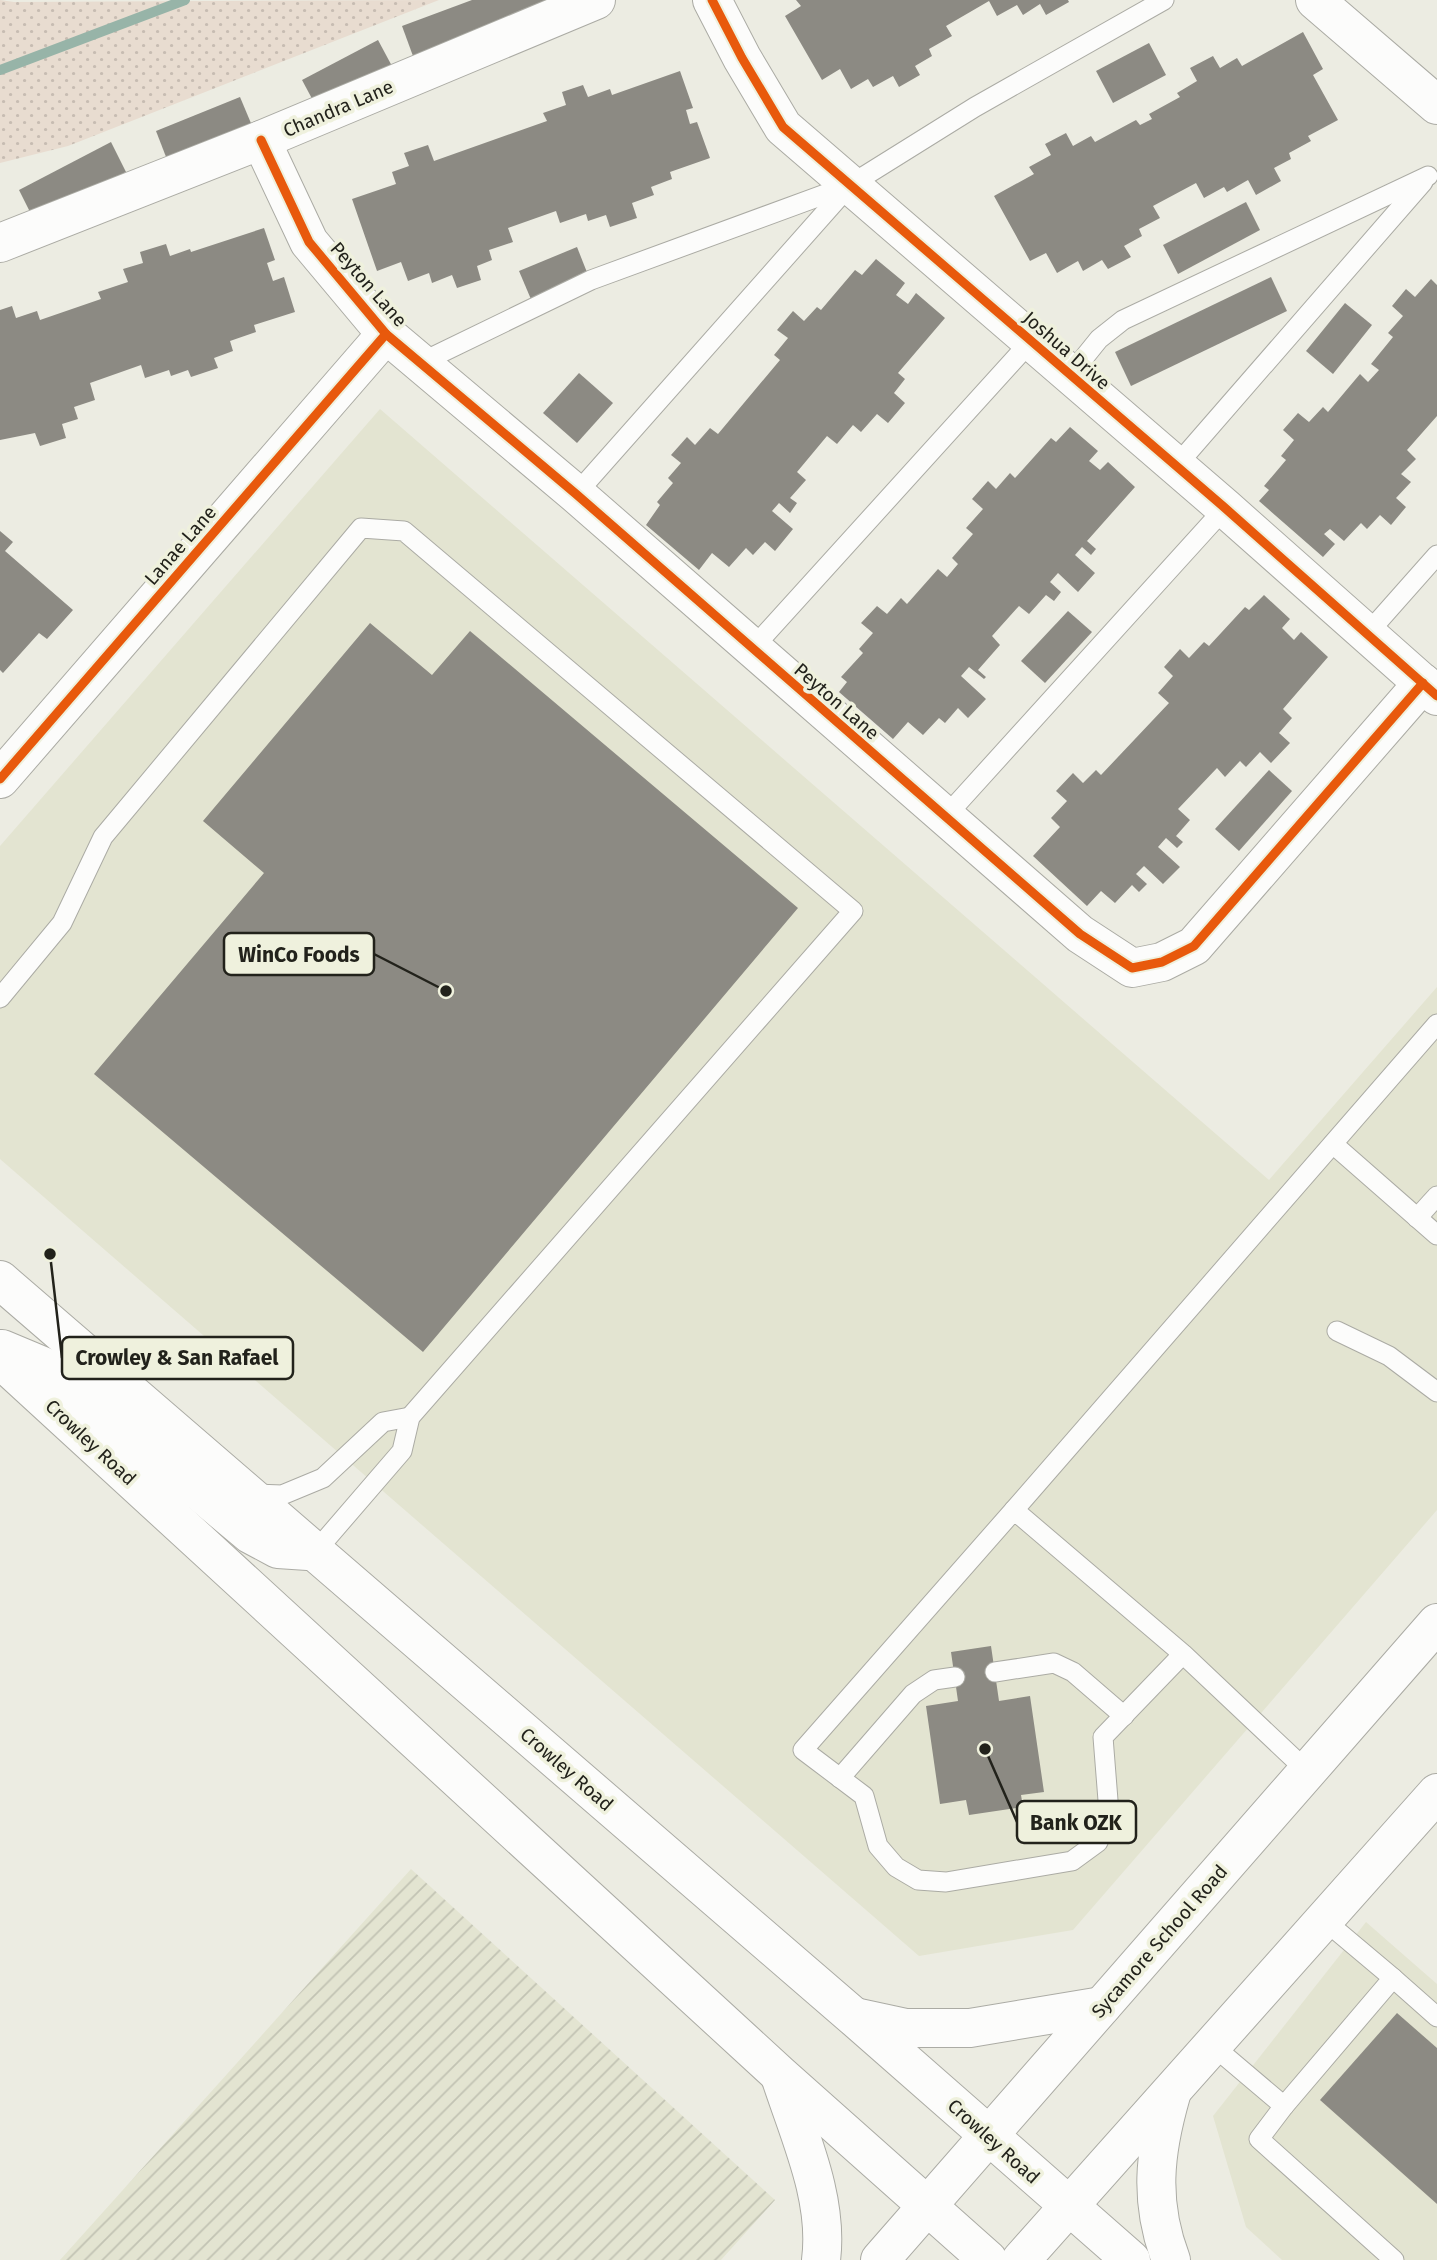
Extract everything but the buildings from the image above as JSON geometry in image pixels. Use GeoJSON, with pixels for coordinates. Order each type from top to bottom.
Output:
{"type":"FeatureCollection","features":[{"type":"Feature","properties":{"kind":"main road","name":"Chandra Lane"},"geometry":{"type":"LineString","coordinates":[[0,243],[261,140],[596,0]]}},
{"type":"Feature","properties":{"kind":"main road","name":"Joshua Drive"},"geometry":{"type":"LineString","coordinates":[[712,0],[741,58],[783,127],[1176,466],[1430,690]]}},
{"type":"Feature","properties":{"kind":"main road"},"geometry":{"type":"LineString","coordinates":[[1315,0],[1437,105]]}},
{"type":"Feature","properties":{"kind":"main road","name":"Peyton Lane"},"geometry":{"type":"LineString","coordinates":[[261,140],[309,242],[386,334],[576,494],[944,817],[1090,941],[1132,968],[1161,962],[1194,946],[1430,690]]}},
{"type":"Feature","properties":{"kind":"main road","name":"Lanae Lane"},"geometry":{"type":"LineString","coordinates":[[3,770],[386,334]]}},
{"type":"Feature","properties":{"kind":"main road","name":"Crowley Road"},"geometry":{"type":"LineString","coordinates":[[0,1280],[854,2017],[1131,2260]]}},
{"type":"Feature","properties":{"kind":"main road"},"geometry":{"type":"LineString","coordinates":[[0,1349],[57,1372],[250,1534],[278,1549],[315,1552]]}},
{"type":"Feature","properties":{"kind":"main road","name":"Crowley Road"},"geometry":{"type":"LineString","coordinates":[[0,1359],[779,2074],[988,2260]]}},
{"type":"Feature","properties":{"kind":"main road","name":"Sycamore School Road"},"geometry":{"type":"LineString","coordinates":[[880,2260],[1437,1623]]}},
{"type":"Feature","properties":{"kind":"main road"},"geometry":{"type":"LineString","coordinates":[[1021,2260],[1437,1793]]}},
{"type":"Feature","properties":{"kind":"main road"},"geometry":{"type":"LineString","coordinates":[[854,2017],[906,2028],[970,2028],[1102,2006]]}},
{"type":"Feature","properties":{"kind":"main road"},"geometry":{"type":"LineString","coordinates":[[779,2074],[815,2186],[825,2231],[821,2260]]}},
{"type":"Feature","properties":{"kind":"main road"},"geometry":{"type":"LineString","coordinates":[[1171,2260],[1159,2228],[1154,2184],[1162,2128],[1173,2090]]}},
{"type":"Feature","properties":{"kind":"lane"},"geometry":{"type":"LineString","coordinates":[[420,363],[591,279],[850,185],[975,107],[1164,0]]}},
{"type":"Feature","properties":{"kind":"lane"},"geometry":{"type":"LineString","coordinates":[[1069,375],[1099,339],[1123,320],[1433,171]]}},
{"type":"Feature","properties":{"kind":"lane"},"geometry":{"type":"LineString","coordinates":[[1176,466],[1433,171]]}},
{"type":"Feature","properties":{"kind":"lane"},"geometry":{"type":"LineString","coordinates":[[576,494],[850,185]]}},
{"type":"Feature","properties":{"kind":"lane"},"geometry":{"type":"LineString","coordinates":[[752,649],[1031,341]]}},
{"type":"Feature","properties":{"kind":"lane"},"geometry":{"type":"LineString","coordinates":[[944,817],[1224,508]]}},
{"type":"Feature","properties":{"kind":"lane"},"geometry":{"type":"LineString","coordinates":[[0,998],[62,923],[103,837],[361,528],[404,531],[853,911],[410,1417],[402,1451],[315,1552]]}},
{"type":"Feature","properties":{"kind":"lane"},"geometry":{"type":"LineString","coordinates":[[1367,634],[1437,555]]}},
{"type":"Feature","properties":{"kind":"lane"},"geometry":{"type":"LineString","coordinates":[[1183,1654],[1103,1737],[1109,1813],[1098,1842],[1072,1861],[946,1882],[918,1881],[896,1867],[877,1846],[864,1796],[803,1750],[1437,1024]]}},
{"type":"Feature","properties":{"kind":"lane"},"geometry":{"type":"LineString","coordinates":[[1333,1144],[1437,1235]]}},
{"type":"Feature","properties":{"kind":"lane"},"geometry":{"type":"LineString","coordinates":[[1417,1218],[1437,1196]]}},
{"type":"Feature","properties":{"kind":"lane"},"geometry":{"type":"LineString","coordinates":[[1337,1331],[1389,1356],[1434,1385]]}},
{"type":"Feature","properties":{"kind":"lane"},"geometry":{"type":"LineString","coordinates":[[247,1493],[282,1495],[323,1478],[383,1422],[410,1417]]}},
{"type":"Feature","properties":{"kind":"lane"},"geometry":{"type":"LineString","coordinates":[[1014,1510],[1183,1654],[1307,1771]]}},
{"type":"Feature","properties":{"kind":"lane"},"geometry":{"type":"LineString","coordinates":[[995,1672],[1054,1664],[1073,1672],[1124,1716]]}},
{"type":"Feature","properties":{"kind":"lane"},"geometry":{"type":"LineString","coordinates":[[840,1778],[913,1694],[934,1680],[954,1677]]}},
{"type":"Feature","properties":{"kind":"lane"},"geometry":{"type":"LineString","coordinates":[[1324,1920],[1437,2017]]}},
{"type":"Feature","properties":{"kind":"lane"},"geometry":{"type":"LineString","coordinates":[[1393,1978],[1259,2139],[1394,2260]]}},
{"type":"Feature","properties":{"kind":"lane"},"geometry":{"type":"LineString","coordinates":[[1212,2045],[1284,2106]]}},
{"type":"Feature","properties":{"kind":"shaded area"},"geometry":{"type":"Polygon","coordinates":[[[0,0],[439,0],[68,146],[0,163],[0,0]]]}},
{"type":"Feature","properties":{"kind":"shaded area"},"geometry":{"type":"Polygon","coordinates":[[[380,409],[1269,1180],[1437,987],[1437,1510],[1073,1930],[919,1956],[0,1159],[0,846],[380,409]]]}},
{"type":"Feature","properties":{"kind":"shaded area"},"geometry":{"type":"Polygon","coordinates":[[[411,1869],[775,2200],[721,2260],[60,2260],[411,1869]]]}},
{"type":"Feature","properties":{"kind":"shaded area"},"geometry":{"type":"Polygon","coordinates":[[[1366,1922],[1437,1984],[1437,2260],[1282,2260],[1246,2227],[1213,2116],[1366,1922]]]}},
{"type":"Feature","properties":{"kind":"waterway"},"geometry":{"type":"LineString","coordinates":[[0,70],[185,0]]}},
{"type":"Feature","properties":{"kind":"cycle path"},"geometry":{"type":"LineString","coordinates":[[712,0],[742,58],[783,127],[1225,508],[1437,696]]}},
{"type":"Feature","properties":{"kind":"cycle path"},"geometry":{"type":"LineString","coordinates":[[261,140],[309,242],[386,334],[576,494],[1080,934],[1132,968],[1162,962],[1194,946],[1423,683]]}},
{"type":"Feature","properties":{"kind":"cycle path"},"geometry":{"type":"LineString","coordinates":[[0,779],[386,334]]}},
{"type":"Feature","properties":{"kind":"place","name":"WinCo Foods"},"geometry":{"type":"Point","coordinates":[446,991]}},
{"type":"Feature","properties":{"kind":"place","name":"Crowley & San Rafael"},"geometry":{"type":"Point","coordinates":[50,1254]}},
{"type":"Feature","properties":{"kind":"place","name":"Bank OZK"},"geometry":{"type":"Point","coordinates":[985,1749]}}]}
